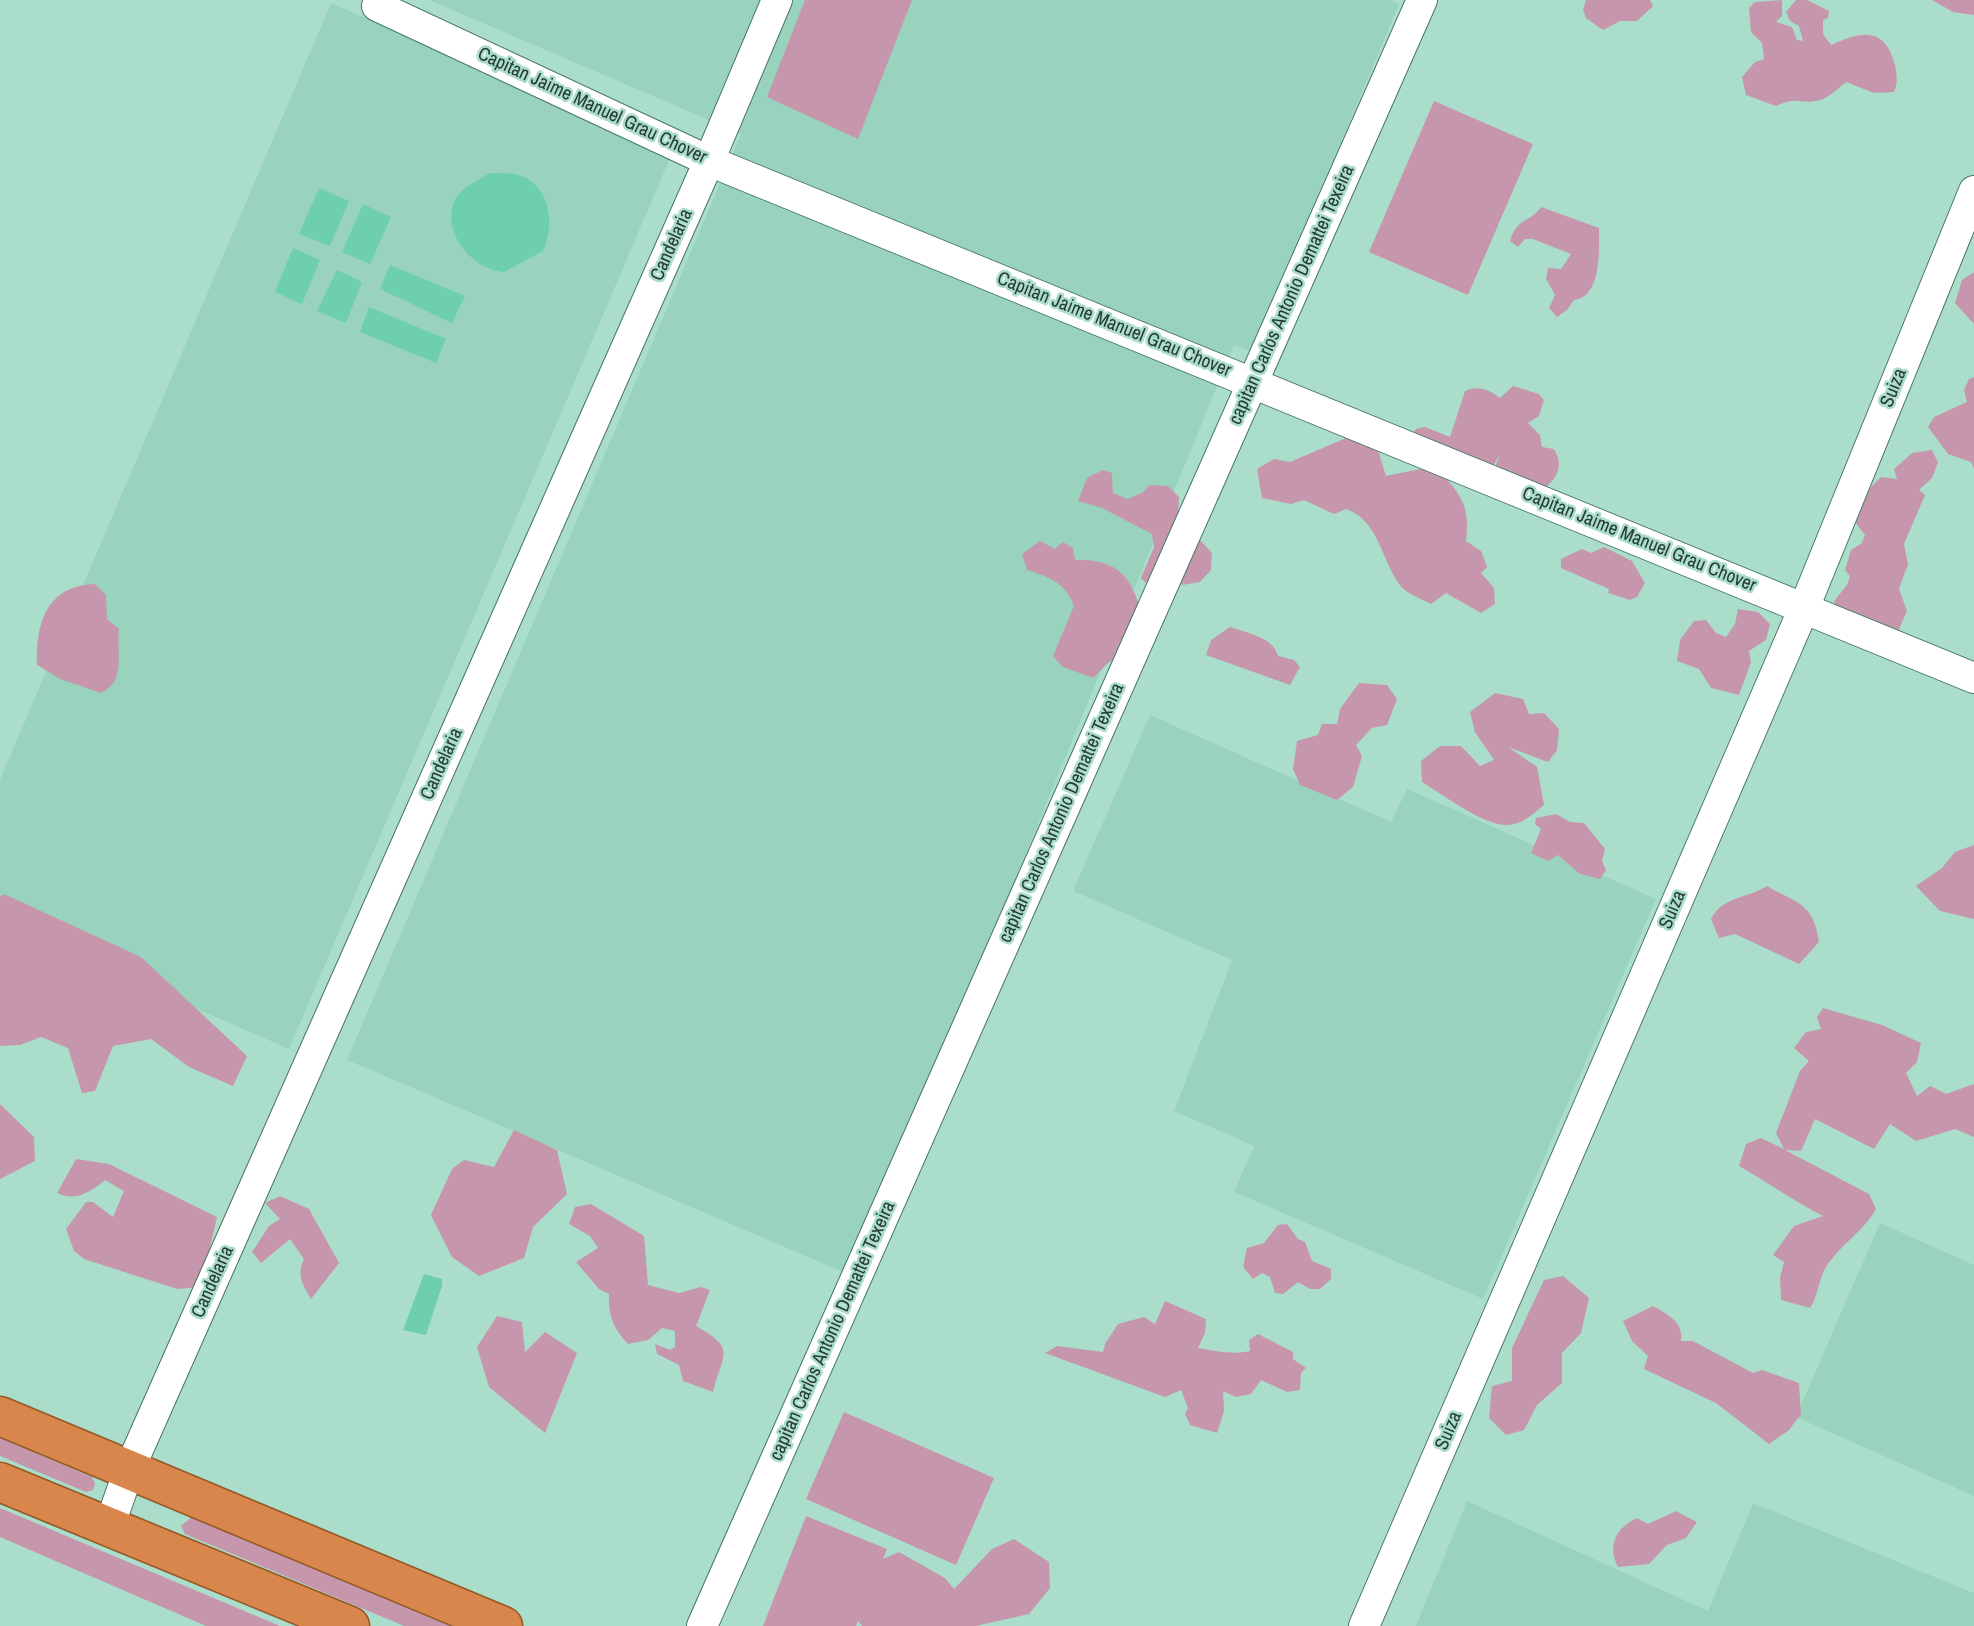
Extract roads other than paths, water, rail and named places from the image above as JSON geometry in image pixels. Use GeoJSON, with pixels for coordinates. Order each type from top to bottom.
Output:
{"type":"FeatureCollection","features":[{"type":"Feature","properties":{"kind":"highway"},"geometry":{"type":"LineString","coordinates":[[0,1416],[503,1626]]}},
{"type":"Feature","properties":{"kind":"highway"},"geometry":{"type":"LineString","coordinates":[[0,1482],[349,1626]]}},
{"type":"Feature","properties":{"kind":"street","name":"Candelaria"},"geometry":{"type":"LineString","coordinates":[[108,1527],[130,1470],[709,161],[776,0]]}},
{"type":"Feature","properties":{"kind":"street","name":"capitan Carlos Antonio Demattei Texeira"},"geometry":{"type":"LineString","coordinates":[[702,1626],[1422,0]]}},
{"type":"Feature","properties":{"kind":"street","name":"Capitan Jaime Manuel Grau Chover"},"geometry":{"type":"LineString","coordinates":[[377,6],[709,161],[1974,678]]}},
{"type":"Feature","properties":{"kind":"street","name":"Suiza"},"geometry":{"type":"LineString","coordinates":[[1364,1626],[1804,608],[1974,191]]}}]}
